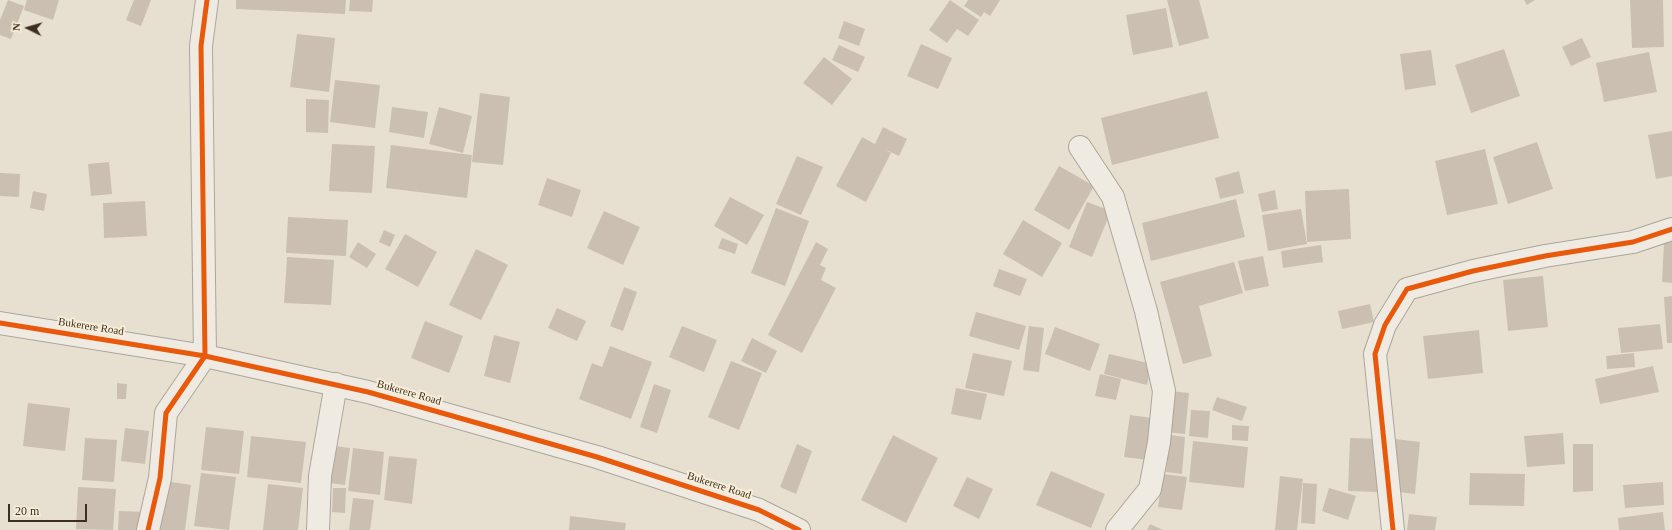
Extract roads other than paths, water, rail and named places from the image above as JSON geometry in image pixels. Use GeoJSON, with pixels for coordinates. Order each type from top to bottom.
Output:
{"type":"FeatureCollection","features":[{"type":"Feature","properties":{"kind":"street"},"geometry":{"type":"LineString","coordinates":[[148,530],[160,478],[166,413],[205,356],[201,46],[207,0]]}},
{"type":"Feature","properties":{"kind":"street"},"geometry":{"type":"LineString","coordinates":[[1080,147],[1113,197],[1146,311],[1164,390],[1159,442],[1150,488],[1117,530]]}},
{"type":"Feature","properties":{"kind":"street"},"geometry":{"type":"LineString","coordinates":[[1393,530],[1375,354],[1385,325],[1407,289],[1473,271],[1544,256],[1633,242],[1672,229]]}},
{"type":"Feature","properties":{"kind":"street","name":"Bukerere Road"},"geometry":{"type":"LineString","coordinates":[[0,323],[205,356],[368,392],[597,457],[759,510],[799,530]]}},
{"type":"Feature","properties":{"kind":"street"},"geometry":{"type":"LineString","coordinates":[[318,530],[320,476],[336,384]]}}]}
